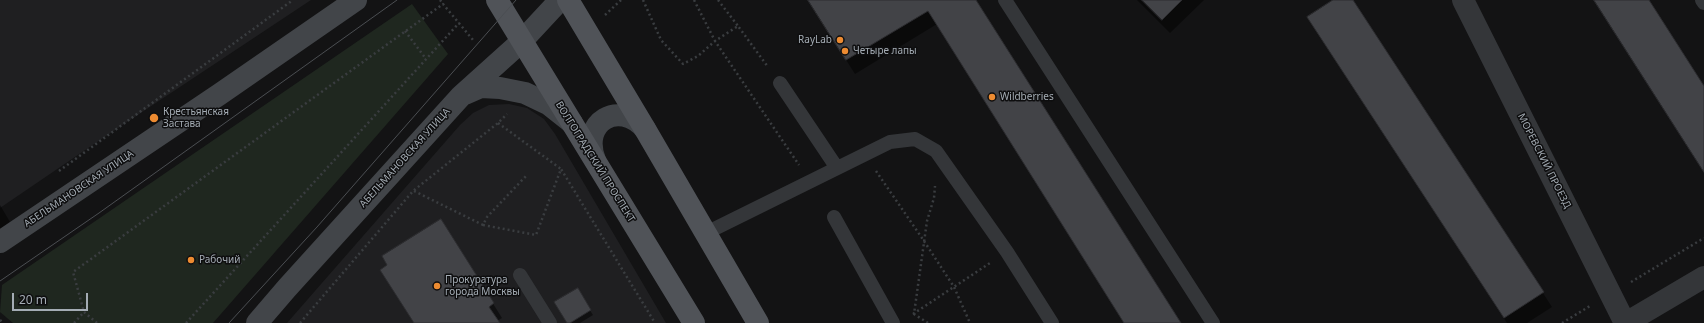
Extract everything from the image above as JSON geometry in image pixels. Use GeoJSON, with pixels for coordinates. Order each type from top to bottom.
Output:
{"type":"FeatureCollection","features":[{"type":"Feature","properties":{"kind":"main road","name":"АБЕЛЬМАНОВСКАЯ УЛИЦА"},"geometry":{"type":"LineString","coordinates":[[0,242],[220,94],[356,0]]}},
{"type":"Feature","properties":{"kind":"main road","name":"ВОЛГОГРАДСКИЙ ПРОСПЕКТ"},"geometry":{"type":"LineString","coordinates":[[497,0],[521,42],[694,323]]}},
{"type":"Feature","properties":{"kind":"main road","name":"АБЕЛЬМАНОВСКАЯ УЛИЦА"},"geometry":{"type":"LineString","coordinates":[[257,323],[461,96],[521,42],[560,0]]}},
{"type":"Feature","properties":{"kind":"main road"},"geometry":{"type":"LineString","coordinates":[[568,0],[758,323]]}},
{"type":"Feature","properties":{"kind":"main road"},"geometry":{"type":"LineString","coordinates":[[461,96],[480,87],[500,88],[525,93],[548,104],[572,123]]}},
{"type":"Feature","properties":{"kind":"main road"},"geometry":{"type":"LineString","coordinates":[[595,160],[591,150],[590,140],[594,130],[600,122],[609,117],[619,115],[629,116],[638,121],[645,129]]}},
{"type":"Feature","properties":{"kind":"street","name":"МОРЕВСКИЙ ПРОЕЗД"},"geometry":{"type":"LineString","coordinates":[[1463,0],[1610,294],[1629,322]]}},
{"type":"Feature","properties":{"kind":"street"},"geometry":{"type":"LineString","coordinates":[[1629,322],[1704,277]]}},
{"type":"Feature","properties":{"kind":"lane"},"geometry":{"type":"LineString","coordinates":[[1005,0],[1213,323]]}},
{"type":"Feature","properties":{"kind":"lane"},"geometry":{"type":"LineString","coordinates":[[780,83],[837,168]]}},
{"type":"Feature","properties":{"kind":"lane"},"geometry":{"type":"LineString","coordinates":[[706,233],[890,142],[914,139],[936,151],[1007,252],[1052,323]]}},
{"type":"Feature","properties":{"kind":"lane"},"geometry":{"type":"LineString","coordinates":[[834,216],[893,323]]}},
{"type":"Feature","properties":{"kind":"lane"},"geometry":{"type":"LineString","coordinates":[[520,275],[550,323]]}},
{"type":"Feature","properties":{"kind":"path"},"geometry":{"type":"LineString","coordinates":[[57,172],[293,0]]}},
{"type":"Feature","properties":{"kind":"path"},"geometry":{"type":"LineString","coordinates":[[440,0],[473,40]]}},
{"type":"Feature","properties":{"kind":"path"},"geometry":{"type":"LineString","coordinates":[[605,15],[620,0]]}},
{"type":"Feature","properties":{"kind":"path"},"geometry":{"type":"LineString","coordinates":[[643,0],[661,40],[683,64],[698,56],[715,41],[738,26]]}},
{"type":"Feature","properties":{"kind":"path"},"geometry":{"type":"LineString","coordinates":[[694,0],[715,41],[810,182]]}},
{"type":"Feature","properties":{"kind":"path"},"geometry":{"type":"LineString","coordinates":[[718,0],[780,83]]}},
{"type":"Feature","properties":{"kind":"path"},"geometry":{"type":"LineString","coordinates":[[97,323],[84,312],[72,272],[443,4]]}},
{"type":"Feature","properties":{"kind":"path"},"geometry":{"type":"LineString","coordinates":[[186,323],[459,23]]}},
{"type":"Feature","properties":{"kind":"path"},"geometry":{"type":"LineString","coordinates":[[405,31],[426,59]]}},
{"type":"Feature","properties":{"kind":"path"},"geometry":{"type":"LineString","coordinates":[[300,323],[413,191],[498,123],[561,169],[655,323]]}},
{"type":"Feature","properties":{"kind":"path"},"geometry":{"type":"LineString","coordinates":[[914,314],[927,221],[934,198],[936,151]]}},
{"type":"Feature","properties":{"kind":"path"},"geometry":{"type":"LineString","coordinates":[[864,154],[954,287],[970,323]]}},
{"type":"Feature","properties":{"kind":"path"},"geometry":{"type":"LineString","coordinates":[[413,191],[483,225],[536,235],[561,169]]}},
{"type":"Feature","properties":{"kind":"path"},"geometry":{"type":"LineString","coordinates":[[483,225],[487,216],[526,176]]}},
{"type":"Feature","properties":{"kind":"path"},"geometry":{"type":"LineString","coordinates":[[1562,323],[1704,238]]}},
{"type":"Feature","properties":{"kind":"path"},"geometry":{"type":"LineString","coordinates":[[907,318],[1007,252]]}},
{"type":"Feature","properties":{"kind":"path"},"geometry":{"type":"LineString","coordinates":[[74,323],[84,312]]}},
{"type":"Feature","properties":{"kind":"path"},"geometry":{"type":"LineString","coordinates":[[914,314],[928,323]]}},
{"type":"Feature","properties":{"kind":"path"},"geometry":{"type":"LineString","coordinates":[[0,320],[3,323]]}},
{"type":"Feature","properties":{"kind":"shaded area"},"geometry":{"type":"Polygon","coordinates":[[[0,0],[311,0],[0,208],[0,0]]]}},
{"type":"Feature","properties":{"kind":"shaded area"},"geometry":{"type":"Polygon","coordinates":[[[412,4],[448,54],[213,323],[13,323],[0,312],[2,285],[412,4]]]}},
{"type":"Feature","properties":{"kind":"shaded area"},"geometry":{"type":"Polygon","coordinates":[[[509,104],[527,108],[544,119],[555,134],[666,323],[287,323],[460,125],[473,113],[489,105],[509,104]]]}},
{"type":"Feature","properties":{"kind":"building"},"geometry":{"type":"Polygon","coordinates":[[[808,0],[976,0],[1181,323],[1124,323],[928,11],[846,60],[808,0]]]}},
{"type":"Feature","properties":{"kind":"building"},"geometry":{"type":"Polygon","coordinates":[[[1142,0],[1182,0],[1162,20],[1142,0]]]}},
{"type":"Feature","properties":{"kind":"building"},"geometry":{"type":"Polygon","coordinates":[[[1333,0],[1353,0],[1544,292],[1504,318],[1307,17],[1333,0]]]}},
{"type":"Feature","properties":{"kind":"building"},"geometry":{"type":"Polygon","coordinates":[[[1594,0],[1649,0],[1658,14],[1704,86],[1704,172],[1594,0]]]}},
{"type":"Feature","properties":{"kind":"building","name":"Прокуратура города Москвы"},"geometry":{"type":"Polygon","coordinates":[[[441,219],[494,303],[489,307],[500,323],[414,323],[380,270],[387,265],[382,256],[441,219]]]}},
{"type":"Feature","properties":{"kind":"building"},"geometry":{"type":"Polygon","coordinates":[[[578,288],[591,310],[570,323],[567,323],[554,302],[578,288]]]}},
{"type":"Feature","properties":{"kind":"tram line"},"geometry":{"type":"LineString","coordinates":[[0,281],[99,213],[397,0]]}},
{"type":"Feature","properties":{"kind":"tram line"},"geometry":{"type":"LineString","coordinates":[[229,323],[317,227],[516,0]]}},
{"type":"Feature","properties":{"kind":"place","name":"RayLab"},"geometry":{"type":"Point","coordinates":[840,40]}},
{"type":"Feature","properties":{"kind":"place","name":"Четыре лапы"},"geometry":{"type":"Point","coordinates":[845,51]}},
{"type":"Feature","properties":{"kind":"place","name":"Wildberries"},"geometry":{"type":"Point","coordinates":[992,97]}},
{"type":"Feature","properties":{"kind":"place","name":"Крестьянская Застава"},"geometry":{"type":"Point","coordinates":[154,118]}},
{"type":"Feature","properties":{"kind":"place","name":"Рабочий"},"geometry":{"type":"Point","coordinates":[191,260]}},
{"type":"Feature","properties":{"kind":"place","name":"Прокуратура города Москвы"},"geometry":{"type":"Point","coordinates":[437,286]}}]}
